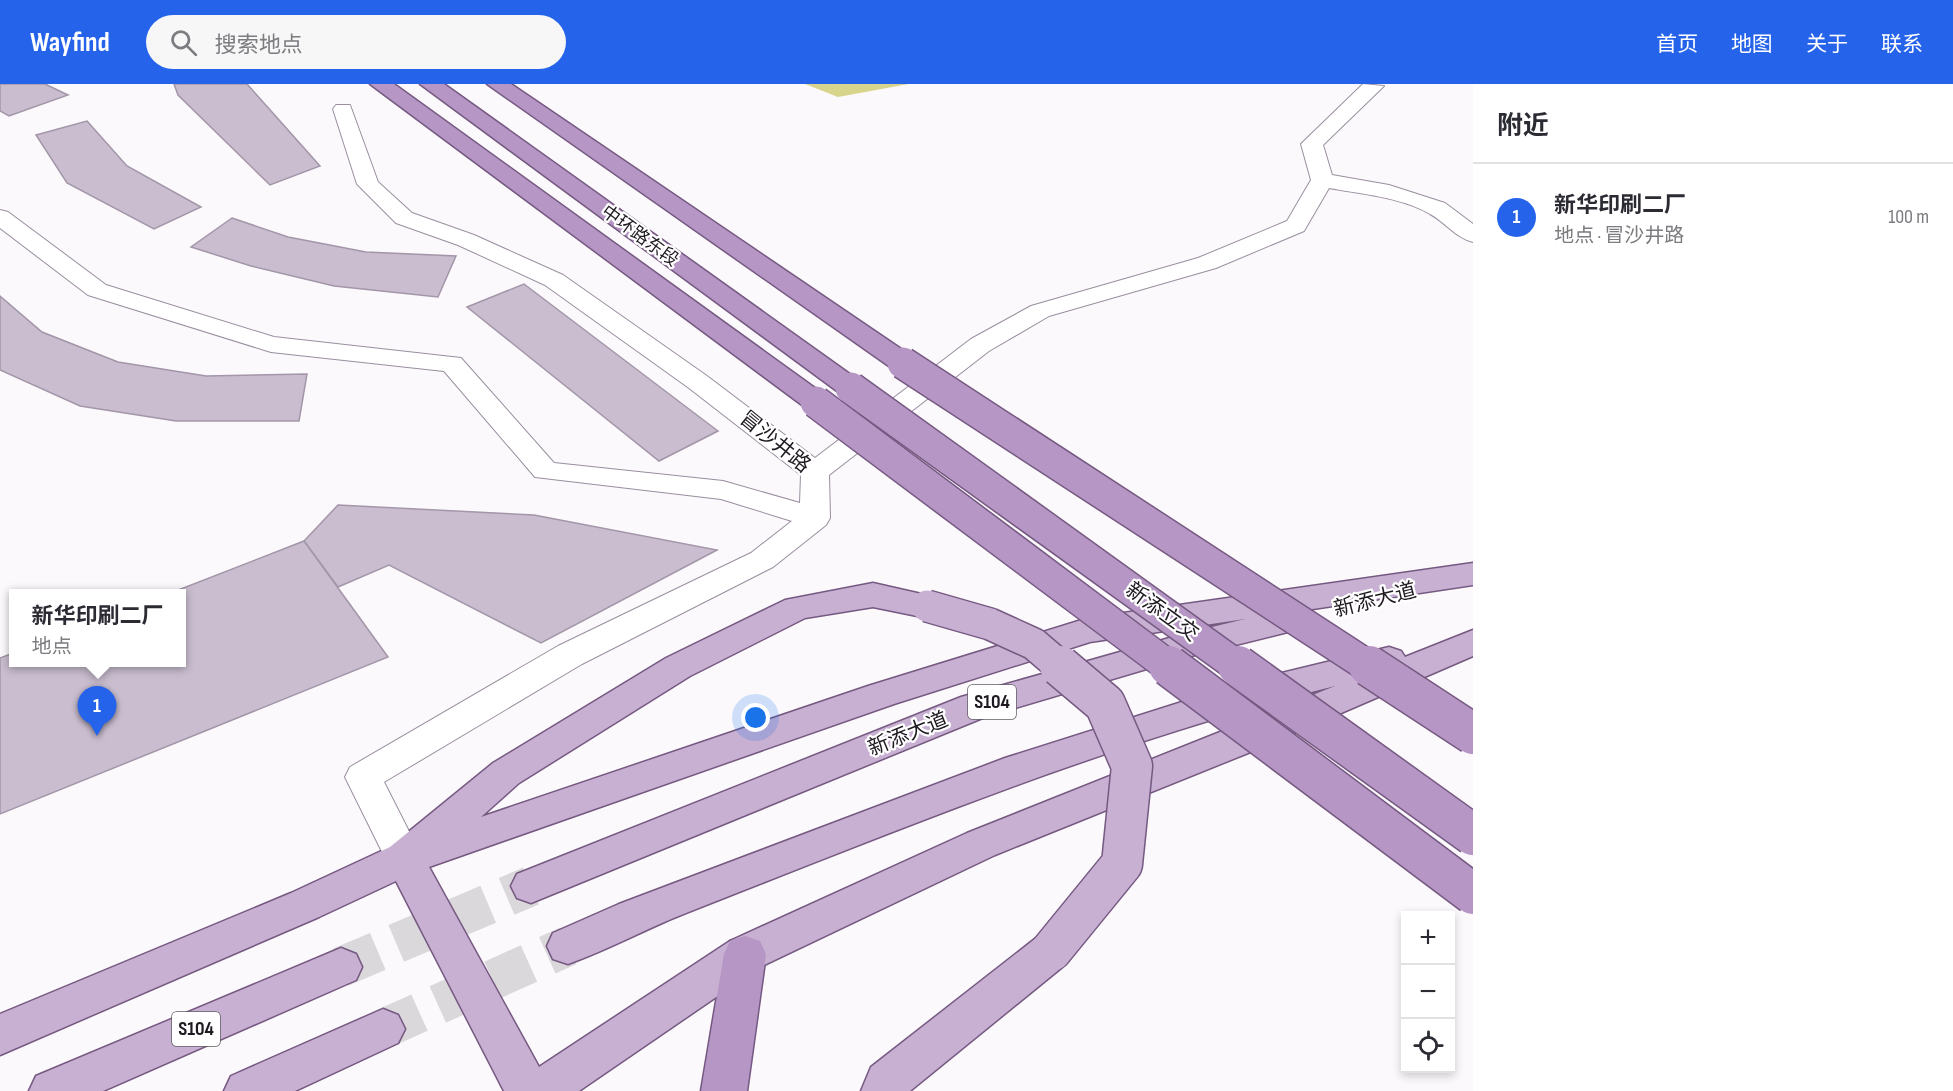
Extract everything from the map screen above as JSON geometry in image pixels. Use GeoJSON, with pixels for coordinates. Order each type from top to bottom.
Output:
{"type":"FeatureCollection","features":[{"type":"Feature","properties":{"kind":"highway"},"geometry":{"type":"LineString","coordinates":[[380,84],[816,402],[1473,894]]}},
{"type":"Feature","properties":{"kind":"highway","name":"中环路东段"},"geometry":{"type":"LineString","coordinates":[[430,84],[851,388]]}},
{"type":"Feature","properties":{"kind":"highway"},"geometry":{"type":"LineString","coordinates":[[497,84],[903,363],[1473,734]]}},
{"type":"Feature","properties":{"kind":"highway","name":"新添立交"},"geometry":{"type":"LineString","coordinates":[[851,388],[1473,835]]}},
{"type":"Feature","properties":{"kind":"highway"},"geometry":{"type":"LineString","coordinates":[[724,1091],[745,954]]}},
{"type":"Feature","properties":{"kind":"main road"},"geometry":{"type":"LineString","coordinates":[[0,1035],[305,905],[404,859],[880,695],[1088,630],[1473,575]]}},
{"type":"Feature","properties":{"kind":"main road","name":"新添大道"},"geometry":{"type":"LineString","coordinates":[[531,886],[974,707],[1187,645],[1473,575]]}},
{"type":"Feature","properties":{"kind":"main road"},"geometry":{"type":"LineString","coordinates":[[404,859],[506,773],[678,667],[798,608],[873,595],[927,606],[990,624],[1034,644],[1105,704],[1132,766],[1122,864],[1051,951],[887,1082],[884,1091]]}},
{"type":"Feature","properties":{"kind":"main road"},"geometry":{"type":"LineString","coordinates":[[568,946],[633,916],[1018,768],[1248,694],[1473,641]]}},
{"type":"Feature","properties":{"kind":"main road"},"geometry":{"type":"LineString","coordinates":[[541,1091],[745,954],[981,843],[1245,739],[1473,641]]}},
{"type":"Feature","properties":{"kind":"main road"},"geometry":{"type":"LineString","coordinates":[[404,859],[528,1091]]}},
{"type":"Feature","properties":{"kind":"main road","name":"S104"},"geometry":{"type":"LineString","coordinates":[[52,1091],[342,967]]}},
{"type":"Feature","properties":{"kind":"main road"},"geometry":{"type":"LineString","coordinates":[[247,1091],[383,1029]]}},
{"type":"Feature","properties":{"kind":"street"},"geometry":{"type":"LineString","coordinates":[[815,472],[980,345],[1040,311],[1207,263],[1296,226],[1322,180],[1312,144],[1374,86],[1373,84]]}},
{"type":"Feature","properties":{"kind":"street","name":"冒沙井路"},"geometry":{"type":"LineString","coordinates":[[343,109],[368,184],[404,218],[466,240],[554,280],[698,382],[815,472],[815,518]]}},
{"type":"Feature","properties":{"kind":"street"},"geometry":{"type":"LineString","coordinates":[[1322,180],[1389,192],[1437,208],[1473,235]]}},
{"type":"Feature","properties":{"kind":"street"},"geometry":{"type":"LineString","coordinates":[[0,217],[97,290],[272,344],[452,364],[545,471],[723,490],[815,518]]}},
{"type":"Feature","properties":{"kind":"street"},"geometry":{"type":"LineString","coordinates":[[404,859],[363,777],[570,655],[762,560],[815,518]]}},
{"type":"Feature","properties":{"kind":"shaded area"},"geometry":{"type":"Polygon","coordinates":[[[805,84],[909,84],[838,97],[805,84]]]}},
{"type":"Feature","properties":{"kind":"building"},"geometry":{"type":"Polygon","coordinates":[[[0,84],[45,84],[68,95],[9,116],[0,111],[0,84]]]}},
{"type":"Feature","properties":{"kind":"building"},"geometry":{"type":"Polygon","coordinates":[[[174,84],[247,84],[320,166],[270,185],[178,95],[174,84]]]}},
{"type":"Feature","properties":{"kind":"building"},"geometry":{"type":"Polygon","coordinates":[[[87,121],[127,166],[201,207],[154,229],[67,183],[36,135],[87,121]]]}},
{"type":"Feature","properties":{"kind":"building"},"geometry":{"type":"Polygon","coordinates":[[[232,218],[288,237],[366,252],[456,256],[438,297],[334,286],[251,266],[191,247],[232,218]]]}},
{"type":"Feature","properties":{"kind":"building"},"geometry":{"type":"Polygon","coordinates":[[[524,284],[718,431],[659,461],[467,307],[524,284]]]}},
{"type":"Feature","properties":{"kind":"building"},"geometry":{"type":"Polygon","coordinates":[[[0,296],[42,332],[118,362],[206,376],[307,374],[299,421],[176,421],[80,406],[0,370],[0,296]]]}},
{"type":"Feature","properties":{"kind":"building"},"geometry":{"type":"Polygon","coordinates":[[[338,505],[534,515],[717,550],[541,643],[389,565],[338,587],[304,541],[338,505]]]}},
{"type":"Feature","properties":{"kind":"building"},"geometry":{"type":"Polygon","coordinates":[[[304,541],[388,657],[0,814],[0,658],[9,655],[9,667],[186,667],[186,589],[181,589],[304,541]]]}},
{"type":"Feature","properties":{"kind":"tunnel"},"geometry":{"type":"LineString","coordinates":[[341,967],[531,886]]}},
{"type":"Feature","properties":{"kind":"tunnel"},"geometry":{"type":"LineString","coordinates":[[383,1029],[568,946]]}},
{"type":"Feature","properties":{"kind":"place","name":"新华印刷二厂"},"geometry":{"type":"Point","coordinates":[97,736]}}]}
